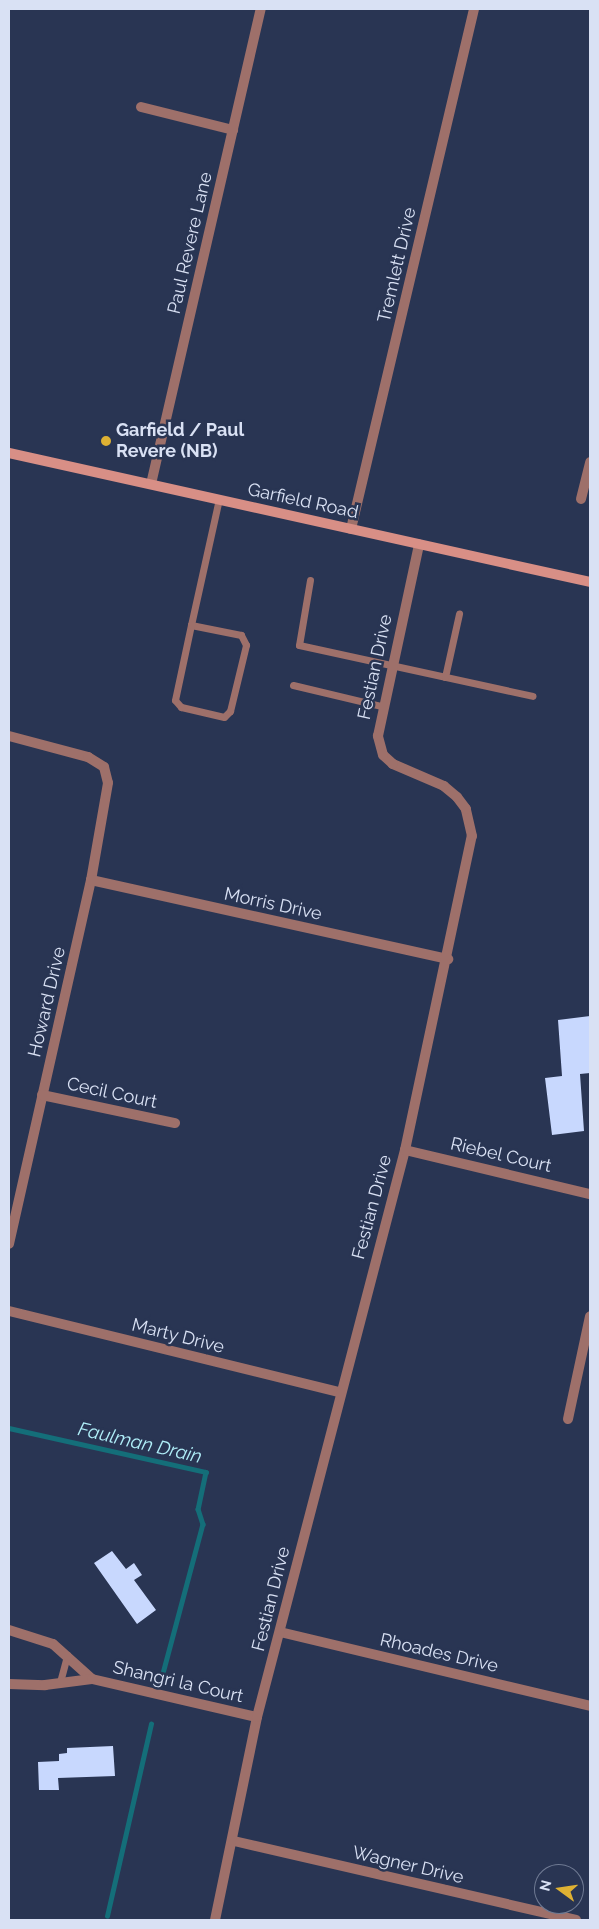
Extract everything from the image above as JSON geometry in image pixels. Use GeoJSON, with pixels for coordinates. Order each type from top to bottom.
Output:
{"type":"FeatureCollection","features":[{"type":"Feature","properties":{"kind":"main road","name":"Garfield Road"},"geometry":{"type":"LineString","coordinates":[[9,453],[590,582]]}},
{"type":"Feature","properties":{"kind":"street","name":"Paul Revere Lane"},"geometry":{"type":"LineString","coordinates":[[151,484],[261,9]]}},
{"type":"Feature","properties":{"kind":"street","name":"Tremlett Drive"},"geometry":{"type":"LineString","coordinates":[[351,529],[474,9]]}},
{"type":"Feature","properties":{"kind":"street"},"geometry":{"type":"LineString","coordinates":[[141,107],[233,130]]}},
{"type":"Feature","properties":{"kind":"street"},"geometry":{"type":"LineString","coordinates":[[581,499],[590,462]]}},
{"type":"Feature","properties":{"kind":"street","name":"Festian Drive"},"geometry":{"type":"LineString","coordinates":[[215,1920],[234,1841],[257,1717],[280,1632],[339,1392],[405,1150],[448,959],[472,836],[466,808],[444,786],[394,764],[383,755],[378,736],[381,706],[419,544]]}},
{"type":"Feature","properties":{"kind":"street","name":"Howard Drive"},"geometry":{"type":"LineString","coordinates":[[9,736],[69,750],[104,767],[107,800],[9,1244]]}},
{"type":"Feature","properties":{"kind":"street","name":"Morris Drive"},"geometry":{"type":"LineString","coordinates":[[90,880],[448,959]]}},
{"type":"Feature","properties":{"kind":"street","name":"Cecil Court"},"geometry":{"type":"LineString","coordinates":[[42,1096],[175,1123]]}},
{"type":"Feature","properties":{"kind":"street","name":"Riebel Court"},"geometry":{"type":"LineString","coordinates":[[405,1150],[590,1194]]}},
{"type":"Feature","properties":{"kind":"street","name":"Marty Drive"},"geometry":{"type":"LineString","coordinates":[[9,1311],[339,1392]]}},
{"type":"Feature","properties":{"kind":"street"},"geometry":{"type":"LineString","coordinates":[[568,1419],[590,1316]]}},
{"type":"Feature","properties":{"kind":"street","name":"Shangri la Court"},"geometry":{"type":"LineString","coordinates":[[9,1630],[53,1644],[92,1680]]}},
{"type":"Feature","properties":{"kind":"street","name":"Rhoades Drive"},"geometry":{"type":"LineString","coordinates":[[280,1632],[590,1706]]}},
{"type":"Feature","properties":{"kind":"street","name":"Shangri la Court"},"geometry":{"type":"LineString","coordinates":[[9,1684],[92,1680],[257,1717]]}},
{"type":"Feature","properties":{"kind":"street","name":"Wagner Drive"},"geometry":{"type":"LineString","coordinates":[[234,1841],[576,1920]]}},
{"type":"Feature","properties":{"kind":"lane"},"geometry":{"type":"LineString","coordinates":[[191,625],[241,636],[246,645],[230,711],[224,717],[181,707],[175,700],[191,625],[219,499]]}},
{"type":"Feature","properties":{"kind":"lane"},"geometry":{"type":"LineString","coordinates":[[310,580],[299,645],[532,696]]}},
{"type":"Feature","properties":{"kind":"lane"},"geometry":{"type":"LineString","coordinates":[[445,677],[459,614]]}},
{"type":"Feature","properties":{"kind":"lane"},"geometry":{"type":"LineString","coordinates":[[292,685],[381,706]]}},
{"type":"Feature","properties":{"kind":"lane"},"geometry":{"type":"LineString","coordinates":[[60,1682],[67,1655]]}},
{"type":"Feature","properties":{"kind":"building"},"geometry":{"type":"Polygon","coordinates":[[[590,1016],[590,1073],[580,1074],[584,1131],[552,1135],[545,1078],[562,1076],[558,1020],[590,1016]]]}},
{"type":"Feature","properties":{"kind":"building"},"geometry":{"type":"Polygon","coordinates":[[[112,1551],[126,1569],[134,1563],[142,1575],[134,1580],[156,1610],[137,1624],[94,1563],[112,1551]]]}},
{"type":"Feature","properties":{"kind":"building"},"geometry":{"type":"Polygon","coordinates":[[[113,1746],[115,1776],[58,1778],[59,1790],[39,1790],[38,1762],[59,1761],[59,1754],[67,1753],[67,1748],[113,1746]]]}},
{"type":"Feature","properties":{"kind":"waterway","name":"Faulman Drain"},"geometry":{"type":"LineString","coordinates":[[9,1428],[206,1472],[198,1509],[203,1524],[162,1677]]}},
{"type":"Feature","properties":{"kind":"waterway","name":"Faulman Drain"},"geometry":{"type":"LineString","coordinates":[[107,1916],[151,1724]]}},
{"type":"Feature","properties":{"kind":"place","name":"Garfield / Paul Revere (NB)"},"geometry":{"type":"Point","coordinates":[106,441]}}]}
